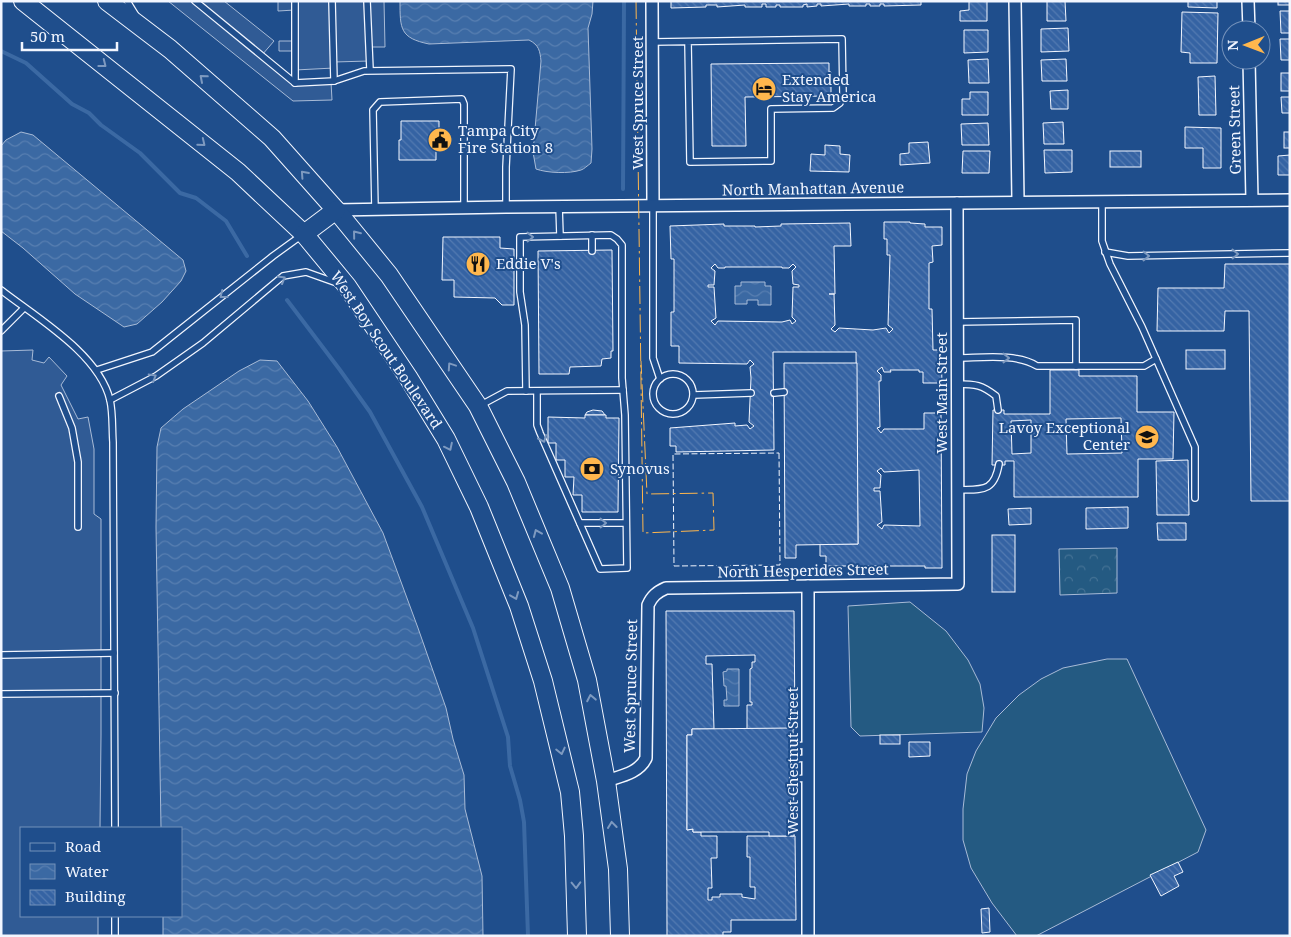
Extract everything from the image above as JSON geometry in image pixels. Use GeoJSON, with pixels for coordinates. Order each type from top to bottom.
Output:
{"type":"FeatureCollection","features":[{"type":"Feature","properties":{"kind":"main road","name":"West Boy Scout Boulevard"},"geometry":{"type":"LineString","coordinates":[[23,1],[238,172],[304,234],[347,286],[408,377],[446,440],[479,507],[519,606],[543,682],[570,792],[574,836],[577,936]]}},
{"type":"Feature","properties":{"kind":"main road"},"geometry":{"type":"LineString","coordinates":[[107,1],[170,50],[272,138],[336,210],[389,275],[478,406],[516,482],[560,588],[587,680],[606,780],[618,869],[620,936]]}},
{"type":"Feature","properties":{"kind":"main road"},"geometry":{"type":"LineString","coordinates":[[304,234],[336,210]]}},
{"type":"Feature","properties":{"kind":"street","name":"West Spruce Street"},"geometry":{"type":"LineString","coordinates":[[652,1],[653,205]]}},
{"type":"Feature","properties":{"kind":"street"},"geometry":{"type":"LineString","coordinates":[[1015,1],[1018,202]]}},
{"type":"Feature","properties":{"kind":"street"},"geometry":{"type":"LineString","coordinates":[[1248,1],[1249,20]]}},
{"type":"Feature","properties":{"kind":"street","name":"Green Street"},"geometry":{"type":"LineString","coordinates":[[1249,70],[1252,200]]}},
{"type":"Feature","properties":{"kind":"street","name":"North Manhattan Avenue"},"geometry":{"type":"LineString","coordinates":[[336,210],[653,205],[1290,200]]}},
{"type":"Feature","properties":{"kind":"street","name":"West Main Street"},"geometry":{"type":"LineString","coordinates":[[957,202],[958,584]]}},
{"type":"Feature","properties":{"kind":"street","name":"North Hesperides Street"},"geometry":{"type":"LineString","coordinates":[[651,598],[657,592],[666,588],[958,584]]}},
{"type":"Feature","properties":{"kind":"street","name":"West Chestnut Street"},"geometry":{"type":"LineString","coordinates":[[808,586],[808,936]]}},
{"type":"Feature","properties":{"kind":"street","name":"West Spruce Street"},"geometry":{"type":"LineString","coordinates":[[606,780],[635,771],[643,765],[646,758],[648,605],[651,598]]}},
{"type":"Feature","properties":{"kind":"lane"},"geometry":{"type":"LineString","coordinates":[[127,1],[146,31]]}},
{"type":"Feature","properties":{"kind":"lane"},"geometry":{"type":"LineString","coordinates":[[195,1],[295,83],[334,81],[370,70],[511,69],[506,207]]}},
{"type":"Feature","properties":{"kind":"lane"},"geometry":{"type":"LineString","coordinates":[[295,1],[295,83]]}},
{"type":"Feature","properties":{"kind":"lane"},"geometry":{"type":"LineString","coordinates":[[332,1],[334,81]]}},
{"type":"Feature","properties":{"kind":"lane"},"geometry":{"type":"LineString","coordinates":[[368,1],[370,70]]}},
{"type":"Feature","properties":{"kind":"lane"},"geometry":{"type":"LineString","coordinates":[[653,42],[842,39],[843,94],[840,102],[833,108],[771,109],[772,161],[690,162],[688,42]]}},
{"type":"Feature","properties":{"kind":"lane"},"geometry":{"type":"LineString","coordinates":[[375,209],[373,110],[380,102],[462,100],[464,104],[464,208]]}},
{"type":"Feature","properties":{"kind":"lane"},"geometry":{"type":"LineString","coordinates":[[1102,201],[1102,241],[1105,252],[1142,327],[1195,447],[1195,498]]}},
{"type":"Feature","properties":{"kind":"lane"},"geometry":{"type":"LineString","coordinates":[[653,205],[654,358],[660,379]]}},
{"type":"Feature","properties":{"kind":"lane"},"geometry":{"type":"LineString","coordinates":[[559,206],[560,236]]}},
{"type":"Feature","properties":{"kind":"lane"},"geometry":{"type":"LineString","coordinates":[[97,370],[152,352],[273,256],[304,234]]}},
{"type":"Feature","properties":{"kind":"lane"},"geometry":{"type":"LineString","coordinates":[[526,391],[525,325],[520,292],[520,237],[611,235],[622,245],[627,568],[600,569],[540,433],[537,391]]}},
{"type":"Feature","properties":{"kind":"lane"},"geometry":{"type":"LineString","coordinates":[[592,236],[592,251]]}},
{"type":"Feature","properties":{"kind":"lane"},"geometry":{"type":"LineString","coordinates":[[1105,252],[1138,256],[1290,252]]}},
{"type":"Feature","properties":{"kind":"lane"},"geometry":{"type":"LineString","coordinates":[[110,400],[156,376],[203,343],[283,276],[306,272],[347,286]]}},
{"type":"Feature","properties":{"kind":"lane"},"geometry":{"type":"LineString","coordinates":[[1,290],[76,347],[97,370],[110,400],[113,442],[115,827]]}},
{"type":"Feature","properties":{"kind":"lane"},"geometry":{"type":"LineString","coordinates":[[1,331],[24,308]]}},
{"type":"Feature","properties":{"kind":"lane"},"geometry":{"type":"LineString","coordinates":[[957,322],[1076,320],[1076,366]]}},
{"type":"Feature","properties":{"kind":"lane"},"geometry":{"type":"LineString","coordinates":[[957,358],[1019,358],[1037,366],[1144,366],[1156,359]]}},
{"type":"Feature","properties":{"kind":"lane"},"geometry":{"type":"LineString","coordinates":[[671,374],[683,376],[692,386],[694,395],[691,405],[680,414],[666,414],[660,410],[653,398],[655,384],[660,379],[671,374]]}},
{"type":"Feature","properties":{"kind":"lane"},"geometry":{"type":"LineString","coordinates":[[957,384],[976,384],[986,389],[996,396],[998,410]]}},
{"type":"Feature","properties":{"kind":"lane"},"geometry":{"type":"LineString","coordinates":[[478,406],[507,391],[623,390]]}},
{"type":"Feature","properties":{"kind":"lane"},"geometry":{"type":"LineString","coordinates":[[774,393],[784,392]]}},
{"type":"Feature","properties":{"kind":"lane"},"geometry":{"type":"LineString","coordinates":[[694,395],[750,393]]}},
{"type":"Feature","properties":{"kind":"lane"},"geometry":{"type":"LineString","coordinates":[[59,396],[72,428],[78,462],[78,527]]}},
{"type":"Feature","properties":{"kind":"lane"},"geometry":{"type":"LineString","coordinates":[[958,490],[984,488],[992,484],[996,478],[998,464]]}},
{"type":"Feature","properties":{"kind":"lane"},"geometry":{"type":"LineString","coordinates":[[580,523],[626,523]]}},
{"type":"Feature","properties":{"kind":"lane"},"geometry":{"type":"LineString","coordinates":[[1,654],[114,653]]}},
{"type":"Feature","properties":{"kind":"lane"},"geometry":{"type":"LineString","coordinates":[[1,694],[115,693]]}},
{"type":"Feature","properties":{"kind":"lane"},"geometry":{"type":"LineString","coordinates":[[793,746],[808,745]]}},
{"type":"Feature","properties":{"kind":"lane"},"geometry":{"type":"LineString","coordinates":[[793,759],[808,758]]}},
{"type":"Feature","properties":{"kind":"lane"},"geometry":{"type":"LineString","coordinates":[[793,779],[808,778]]}},
{"type":"Feature","properties":{"kind":"lane"},"geometry":{"type":"LineString","coordinates":[[115,917],[115,936]]}},
{"type":"Feature","properties":{"kind":"green space"},"geometry":{"type":"Polygon","coordinates":[[[1117,548],[1117,593],[1060,595],[1059,549],[1117,548]]]}},
{"type":"Feature","properties":{"kind":"green space"},"geometry":{"type":"Polygon","coordinates":[[[910,602],[946,631],[968,660],[980,684],[984,708],[982,732],[860,736],[851,727],[848,606],[910,602]]]}},
{"type":"Feature","properties":{"kind":"green space"},"geometry":{"type":"Polygon","coordinates":[[[1107,659],[1127,659],[1206,830],[1198,852],[1036,936],[1017,936],[992,903],[971,868],[963,840],[963,809],[967,774],[976,751],[996,718],[1019,695],[1041,679],[1063,668],[1107,659]]]}},
{"type":"Feature","properties":{"kind":"shaded area"},"geometry":{"type":"Polygon","coordinates":[[[168,1],[224,1],[274,41],[262,55],[295,83],[331,82],[332,100],[293,101],[168,1]]]}},
{"type":"Feature","properties":{"kind":"shaded area"},"geometry":{"type":"Polygon","coordinates":[[[278,1],[384,1],[385,47],[369,47],[369,61],[334,62],[334,68],[295,70],[295,51],[279,51],[279,41],[295,41],[295,10],[278,11],[278,1]]]}},
{"type":"Feature","properties":{"kind":"shaded area"},"geometry":{"type":"Polygon","coordinates":[[[33,350],[32,360],[44,363],[49,357],[67,376],[61,385],[78,419],[88,417],[94,449],[94,514],[101,519],[100,827],[20,827],[20,917],[98,917],[98,936],[1,936],[1,351],[33,350]]]}},
{"type":"Feature","properties":{"kind":"water"},"geometry":{"type":"Polygon","coordinates":[[[400,1],[593,1],[588,28],[591,163],[582,170],[570,172],[552,172],[536,169],[533,152],[541,61],[535,44],[529,40],[429,44],[419,42],[412,39],[404,31],[400,19],[400,1]]]}},
{"type":"Feature","properties":{"kind":"water"},"geometry":{"type":"Polygon","coordinates":[[[21,132],[33,135],[183,260],[186,271],[181,281],[162,302],[137,324],[124,327],[75,294],[1,231],[1,146],[6,140],[21,132]]]}},
{"type":"Feature","properties":{"kind":"water"},"geometry":{"type":"Polygon","coordinates":[[[741,282],[765,282],[765,286],[771,286],[771,305],[758,305],[758,300],[747,300],[747,304],[735,304],[735,286],[741,286],[741,282]]]}},
{"type":"Feature","properties":{"kind":"water"},"geometry":{"type":"Polygon","coordinates":[[[260,360],[277,361],[308,401],[337,447],[383,533],[446,708],[464,775],[465,809],[482,876],[483,936],[163,936],[163,917],[182,917],[182,827],[161,827],[156,527],[157,447],[161,428],[183,409],[239,371],[260,360]]]}},
{"type":"Feature","properties":{"kind":"water"},"geometry":{"type":"Polygon","coordinates":[[[727,669],[739,669],[739,706],[724,706],[724,700],[727,700],[723,672],[727,671],[727,669]]]}},
{"type":"Feature","properties":{"kind":"building"},"geometry":{"type":"Polygon","coordinates":[[[671,1],[921,1],[921,5],[884,6],[884,4],[880,4],[880,6],[870,6],[870,4],[866,4],[866,6],[849,6],[849,4],[821,6],[821,4],[817,4],[817,6],[807,7],[807,4],[803,5],[803,7],[780,7],[780,5],[776,5],[776,7],[766,7],[766,4],[762,4],[762,7],[745,7],[745,5],[717,7],[717,5],[706,5],[706,7],[671,8],[671,1]]]}},
{"type":"Feature","properties":{"kind":"building"},"geometry":{"type":"Polygon","coordinates":[[[969,1],[987,1],[987,21],[960,21],[960,11],[969,10],[969,1]]]}},
{"type":"Feature","properties":{"kind":"building"},"geometry":{"type":"Polygon","coordinates":[[[1047,1],[1065,1],[1066,21],[1047,21],[1047,1]]]}},
{"type":"Feature","properties":{"kind":"building"},"geometry":{"type":"Polygon","coordinates":[[[1188,1],[1217,1],[1217,8],[1188,7],[1188,1]]]}},
{"type":"Feature","properties":{"kind":"building"},"geometry":{"type":"Polygon","coordinates":[[[1278,1],[1290,1],[1290,5],[1278,5],[1278,1]]]}},
{"type":"Feature","properties":{"kind":"building"},"geometry":{"type":"Polygon","coordinates":[[[1280,11],[1290,11],[1290,33],[1281,33],[1280,11]]]}},
{"type":"Feature","properties":{"kind":"building"},"geometry":{"type":"Polygon","coordinates":[[[1182,12],[1218,13],[1217,63],[1190,63],[1190,53],[1181,52],[1182,12]]]}},
{"type":"Feature","properties":{"kind":"building"},"geometry":{"type":"Polygon","coordinates":[[[1068,28],[1069,51],[1041,52],[1041,29],[1068,28]]]}},
{"type":"Feature","properties":{"kind":"building"},"geometry":{"type":"Polygon","coordinates":[[[964,30],[988,30],[988,52],[964,53],[964,30]]]}},
{"type":"Feature","properties":{"kind":"building"},"geometry":{"type":"Polygon","coordinates":[[[1280,39],[1290,39],[1290,60],[1281,60],[1280,39]]]}},
{"type":"Feature","properties":{"kind":"building"},"geometry":{"type":"Polygon","coordinates":[[[988,59],[989,83],[969,83],[968,60],[988,59]]]}},
{"type":"Feature","properties":{"kind":"building"},"geometry":{"type":"Polygon","coordinates":[[[1066,59],[1067,81],[1042,81],[1041,60],[1066,59]]]}},
{"type":"Feature","properties":{"kind":"building"},"geometry":{"type":"Polygon","coordinates":[[[829,63],[831,96],[745,97],[746,146],[712,146],[711,64],[829,63]]]}},
{"type":"Feature","properties":{"kind":"building"},"geometry":{"type":"Polygon","coordinates":[[[1281,73],[1290,73],[1290,91],[1281,91],[1281,73]]]}},
{"type":"Feature","properties":{"kind":"building"},"geometry":{"type":"Polygon","coordinates":[[[1215,76],[1216,115],[1199,115],[1198,77],[1215,76]]]}},
{"type":"Feature","properties":{"kind":"building"},"geometry":{"type":"Polygon","coordinates":[[[1068,90],[1068,109],[1051,109],[1050,91],[1068,90]]]}},
{"type":"Feature","properties":{"kind":"building"},"geometry":{"type":"Polygon","coordinates":[[[970,92],[988,92],[988,115],[962,115],[962,99],[970,99],[970,92]]]}},
{"type":"Feature","properties":{"kind":"building"},"geometry":{"type":"Polygon","coordinates":[[[1281,97],[1290,97],[1290,113],[1282,113],[1281,97]]]}},
{"type":"Feature","properties":{"kind":"building"},"geometry":{"type":"Polygon","coordinates":[[[401,121],[439,121],[439,140],[436,140],[436,160],[399,160],[401,121]]]}},
{"type":"Feature","properties":{"kind":"building"},"geometry":{"type":"Polygon","coordinates":[[[1063,122],[1064,144],[1044,144],[1043,123],[1063,122]]]}},
{"type":"Feature","properties":{"kind":"building"},"geometry":{"type":"Polygon","coordinates":[[[988,123],[989,145],[962,145],[961,124],[988,123]]]}},
{"type":"Feature","properties":{"kind":"building"},"geometry":{"type":"Polygon","coordinates":[[[1185,127],[1221,128],[1221,168],[1203,168],[1203,148],[1185,148],[1185,127]]]}},
{"type":"Feature","properties":{"kind":"building"},"geometry":{"type":"Polygon","coordinates":[[[1284,132],[1290,132],[1290,148],[1284,148],[1284,132]]]}},
{"type":"Feature","properties":{"kind":"building"},"geometry":{"type":"Polygon","coordinates":[[[928,142],[930,163],[900,165],[900,154],[909,153],[909,143],[928,142]]]}},
{"type":"Feature","properties":{"kind":"building"},"geometry":{"type":"Polygon","coordinates":[[[825,145],[840,146],[840,154],[850,155],[849,172],[810,171],[811,154],[825,155],[825,145]]]}},
{"type":"Feature","properties":{"kind":"building"},"geometry":{"type":"Polygon","coordinates":[[[1044,150],[1072,150],[1072,172],[1045,173],[1044,150]]]}},
{"type":"Feature","properties":{"kind":"building"},"geometry":{"type":"Polygon","coordinates":[[[963,151],[990,151],[989,173],[962,173],[963,151]]]}},
{"type":"Feature","properties":{"kind":"building"},"geometry":{"type":"Polygon","coordinates":[[[1110,151],[1141,151],[1141,167],[1110,167],[1110,151]]]}},
{"type":"Feature","properties":{"kind":"building"},"geometry":{"type":"Polygon","coordinates":[[[1290,155],[1290,175],[1278,175],[1278,156],[1290,155]]]}},
{"type":"Feature","properties":{"kind":"building"},"geometry":{"type":"Polygon","coordinates":[[[884,222],[910,222],[925,224],[925,227],[942,227],[942,245],[932,246],[933,262],[929,263],[929,309],[932,309],[933,350],[941,350],[942,383],[923,383],[923,372],[919,372],[919,370],[890,370],[891,372],[884,372],[882,367],[877,371],[881,375],[881,381],[879,381],[880,427],[877,428],[881,433],[884,429],[924,429],[924,413],[941,413],[942,568],[925,568],[925,566],[826,566],[826,556],[820,556],[820,544],[858,544],[856,352],[773,352],[774,450],[676,452],[676,446],[670,446],[670,428],[735,423],[735,426],[747,425],[750,429],[754,426],[749,422],[750,367],[754,364],[750,360],[747,364],[679,363],[679,346],[671,346],[671,312],[674,312],[674,259],[671,259],[670,226],[724,224],[724,226],[755,227],[781,226],[781,224],[850,223],[851,246],[834,246],[835,325],[831,329],[835,332],[839,328],[873,330],[886,328],[889,333],[893,329],[888,325],[890,255],[887,255],[887,239],[884,239],[884,222]],[[715,264],[711,268],[715,271],[714,285],[708,285],[708,287],[714,287],[716,318],[711,321],[715,325],[718,321],[782,322],[790,320],[792,324],[796,321],[792,317],[793,287],[799,287],[799,285],[793,284],[792,271],[796,267],[793,264],[789,268],[718,268],[715,264]],[[881,468],[877,471],[881,475],[880,488],[874,488],[874,491],[880,491],[882,522],[877,525],[882,529],[884,525],[920,526],[919,470],[884,472],[881,468]]]}},
{"type":"Feature","properties":{"kind":"building","name":"Eddie V's"},"geometry":{"type":"Polygon","coordinates":[[[443,237],[500,237],[500,248],[514,249],[514,305],[502,305],[495,298],[454,297],[454,280],[442,280],[443,237]]]}},
{"type":"Feature","properties":{"kind":"building"},"geometry":{"type":"Polygon","coordinates":[[[612,250],[613,351],[611,351],[611,358],[602,359],[601,366],[570,367],[569,374],[539,374],[538,251],[612,250]]]}},
{"type":"Feature","properties":{"kind":"building"},"geometry":{"type":"Polygon","coordinates":[[[1225,264],[1290,264],[1290,501],[1251,501],[1249,311],[1225,311],[1224,331],[1157,331],[1158,288],[1224,288],[1225,264]]]}},
{"type":"Feature","properties":{"kind":"building"},"geometry":{"type":"Polygon","coordinates":[[[1186,350],[1225,350],[1225,369],[1186,369],[1186,350]]]}},
{"type":"Feature","properties":{"kind":"building"},"geometry":{"type":"Polygon","coordinates":[[[784,363],[857,363],[858,544],[796,545],[796,558],[785,558],[784,363]]]}},
{"type":"Feature","properties":{"kind":"building","name":"Lavoy Exceptional Center"},"geometry":{"type":"Polygon","coordinates":[[[1050,370],[1079,370],[1079,376],[1137,376],[1137,412],[1174,412],[1173,459],[1138,459],[1138,497],[1014,497],[1014,461],[1005,461],[1005,465],[992,465],[993,410],[1004,410],[1004,414],[1050,414],[1050,370]],[[1121,418],[1066,419],[1067,454],[1122,453],[1121,418]],[[1031,420],[1011,421],[1012,454],[1031,453],[1031,420]]]}},
{"type":"Feature","properties":{"kind":"building"},"geometry":{"type":"Polygon","coordinates":[[[593,410],[602,411],[605,415],[585,415],[593,410]]]}},
{"type":"Feature","properties":{"kind":"building","name":"Synovus"},"geometry":{"type":"Polygon","coordinates":[[[585,415],[606,415],[606,418],[619,418],[618,512],[582,512],[582,495],[573,495],[574,477],[565,477],[565,460],[556,460],[556,443],[548,443],[548,417],[585,418],[585,415]]]}},
{"type":"Feature","properties":{"kind":"building"},"geometry":{"type":"Polygon","coordinates":[[[1188,460],[1189,515],[1157,515],[1156,461],[1188,460]]]}},
{"type":"Feature","properties":{"kind":"building"},"geometry":{"type":"Polygon","coordinates":[[[1128,507],[1128,528],[1086,529],[1086,508],[1128,507]]]}},
{"type":"Feature","properties":{"kind":"building"},"geometry":{"type":"Polygon","coordinates":[[[1031,508],[1031,524],[1009,525],[1008,509],[1031,508]]]}},
{"type":"Feature","properties":{"kind":"building"},"geometry":{"type":"Polygon","coordinates":[[[1157,523],[1186,523],[1186,540],[1158,540],[1157,523]]]}},
{"type":"Feature","properties":{"kind":"building"},"geometry":{"type":"Polygon","coordinates":[[[992,535],[1015,535],[1015,592],[992,592],[992,535]]]}},
{"type":"Feature","properties":{"kind":"building"},"geometry":{"type":"Polygon","coordinates":[[[666,611],[794,611],[795,729],[747,729],[747,705],[752,705],[752,702],[750,702],[750,669],[752,668],[752,662],[755,662],[755,655],[706,656],[706,664],[712,664],[714,729],[692,729],[692,735],[687,735],[687,830],[693,829],[693,832],[701,832],[701,836],[717,836],[717,858],[711,858],[712,888],[708,888],[708,900],[712,900],[712,897],[720,897],[720,894],[742,894],[742,897],[755,899],[755,887],[750,887],[750,857],[747,857],[747,836],[795,836],[796,920],[731,920],[731,932],[723,932],[723,936],[667,936],[666,611]]]}},
{"type":"Feature","properties":{"kind":"building"},"geometry":{"type":"Polygon","coordinates":[[[793,728],[794,836],[769,836],[769,832],[693,832],[693,829],[687,830],[687,735],[692,735],[692,729],[793,728]]]}},
{"type":"Feature","properties":{"kind":"building"},"geometry":{"type":"Polygon","coordinates":[[[880,735],[900,735],[900,744],[880,744],[880,735]]]}},
{"type":"Feature","properties":{"kind":"building"},"geometry":{"type":"Polygon","coordinates":[[[909,742],[930,742],[930,756],[909,757],[909,742]]]}},
{"type":"Feature","properties":{"kind":"building"},"geometry":{"type":"Polygon","coordinates":[[[1178,862],[1183,872],[1174,876],[1179,886],[1161,896],[1150,875],[1178,862]]]}},
{"type":"Feature","properties":{"kind":"building"},"geometry":{"type":"Polygon","coordinates":[[[989,908],[990,932],[982,933],[981,909],[989,908]]]}},
{"type":"Feature","properties":{"kind":"waterway"},"geometry":{"type":"LineString","coordinates":[[623,189],[624,1]]}},
{"type":"Feature","properties":{"kind":"waterway"},"geometry":{"type":"LineString","coordinates":[[1,51],[26,63],[72,104],[89,113],[101,125],[140,153],[180,193],[196,198],[226,221],[247,256]]}},
{"type":"Feature","properties":{"kind":"waterway"},"geometry":{"type":"LineString","coordinates":[[287,300],[370,412],[422,507],[473,628],[508,737],[510,766],[524,822],[528,936]]}},
{"type":"Feature","properties":{"kind":"fence"},"geometry":{"type":"LineString","coordinates":[[779,453],[780,565],[674,566],[673,454],[779,453]]}},
{"type":"Feature","properties":{"kind":"power"},"geometry":{"type":"LineString","coordinates":[[636,1],[643,533],[714,530],[713,493],[647,494],[641,361]]}},
{"type":"Feature","properties":{"kind":"place","name":"Extended Stay America"},"geometry":{"type":"Point","coordinates":[764,89]}},
{"type":"Feature","properties":{"kind":"place","name":"Tampa City Fire Station 8"},"geometry":{"type":"Point","coordinates":[440,140]}},
{"type":"Feature","properties":{"kind":"place","name":"Eddie V's"},"geometry":{"type":"Point","coordinates":[478,264]}},
{"type":"Feature","properties":{"kind":"place","name":"Lavoy Exceptional Center"},"geometry":{"type":"Point","coordinates":[1147,437]}},
{"type":"Feature","properties":{"kind":"place","name":"Synovus"},"geometry":{"type":"Point","coordinates":[592,469]}}]}
